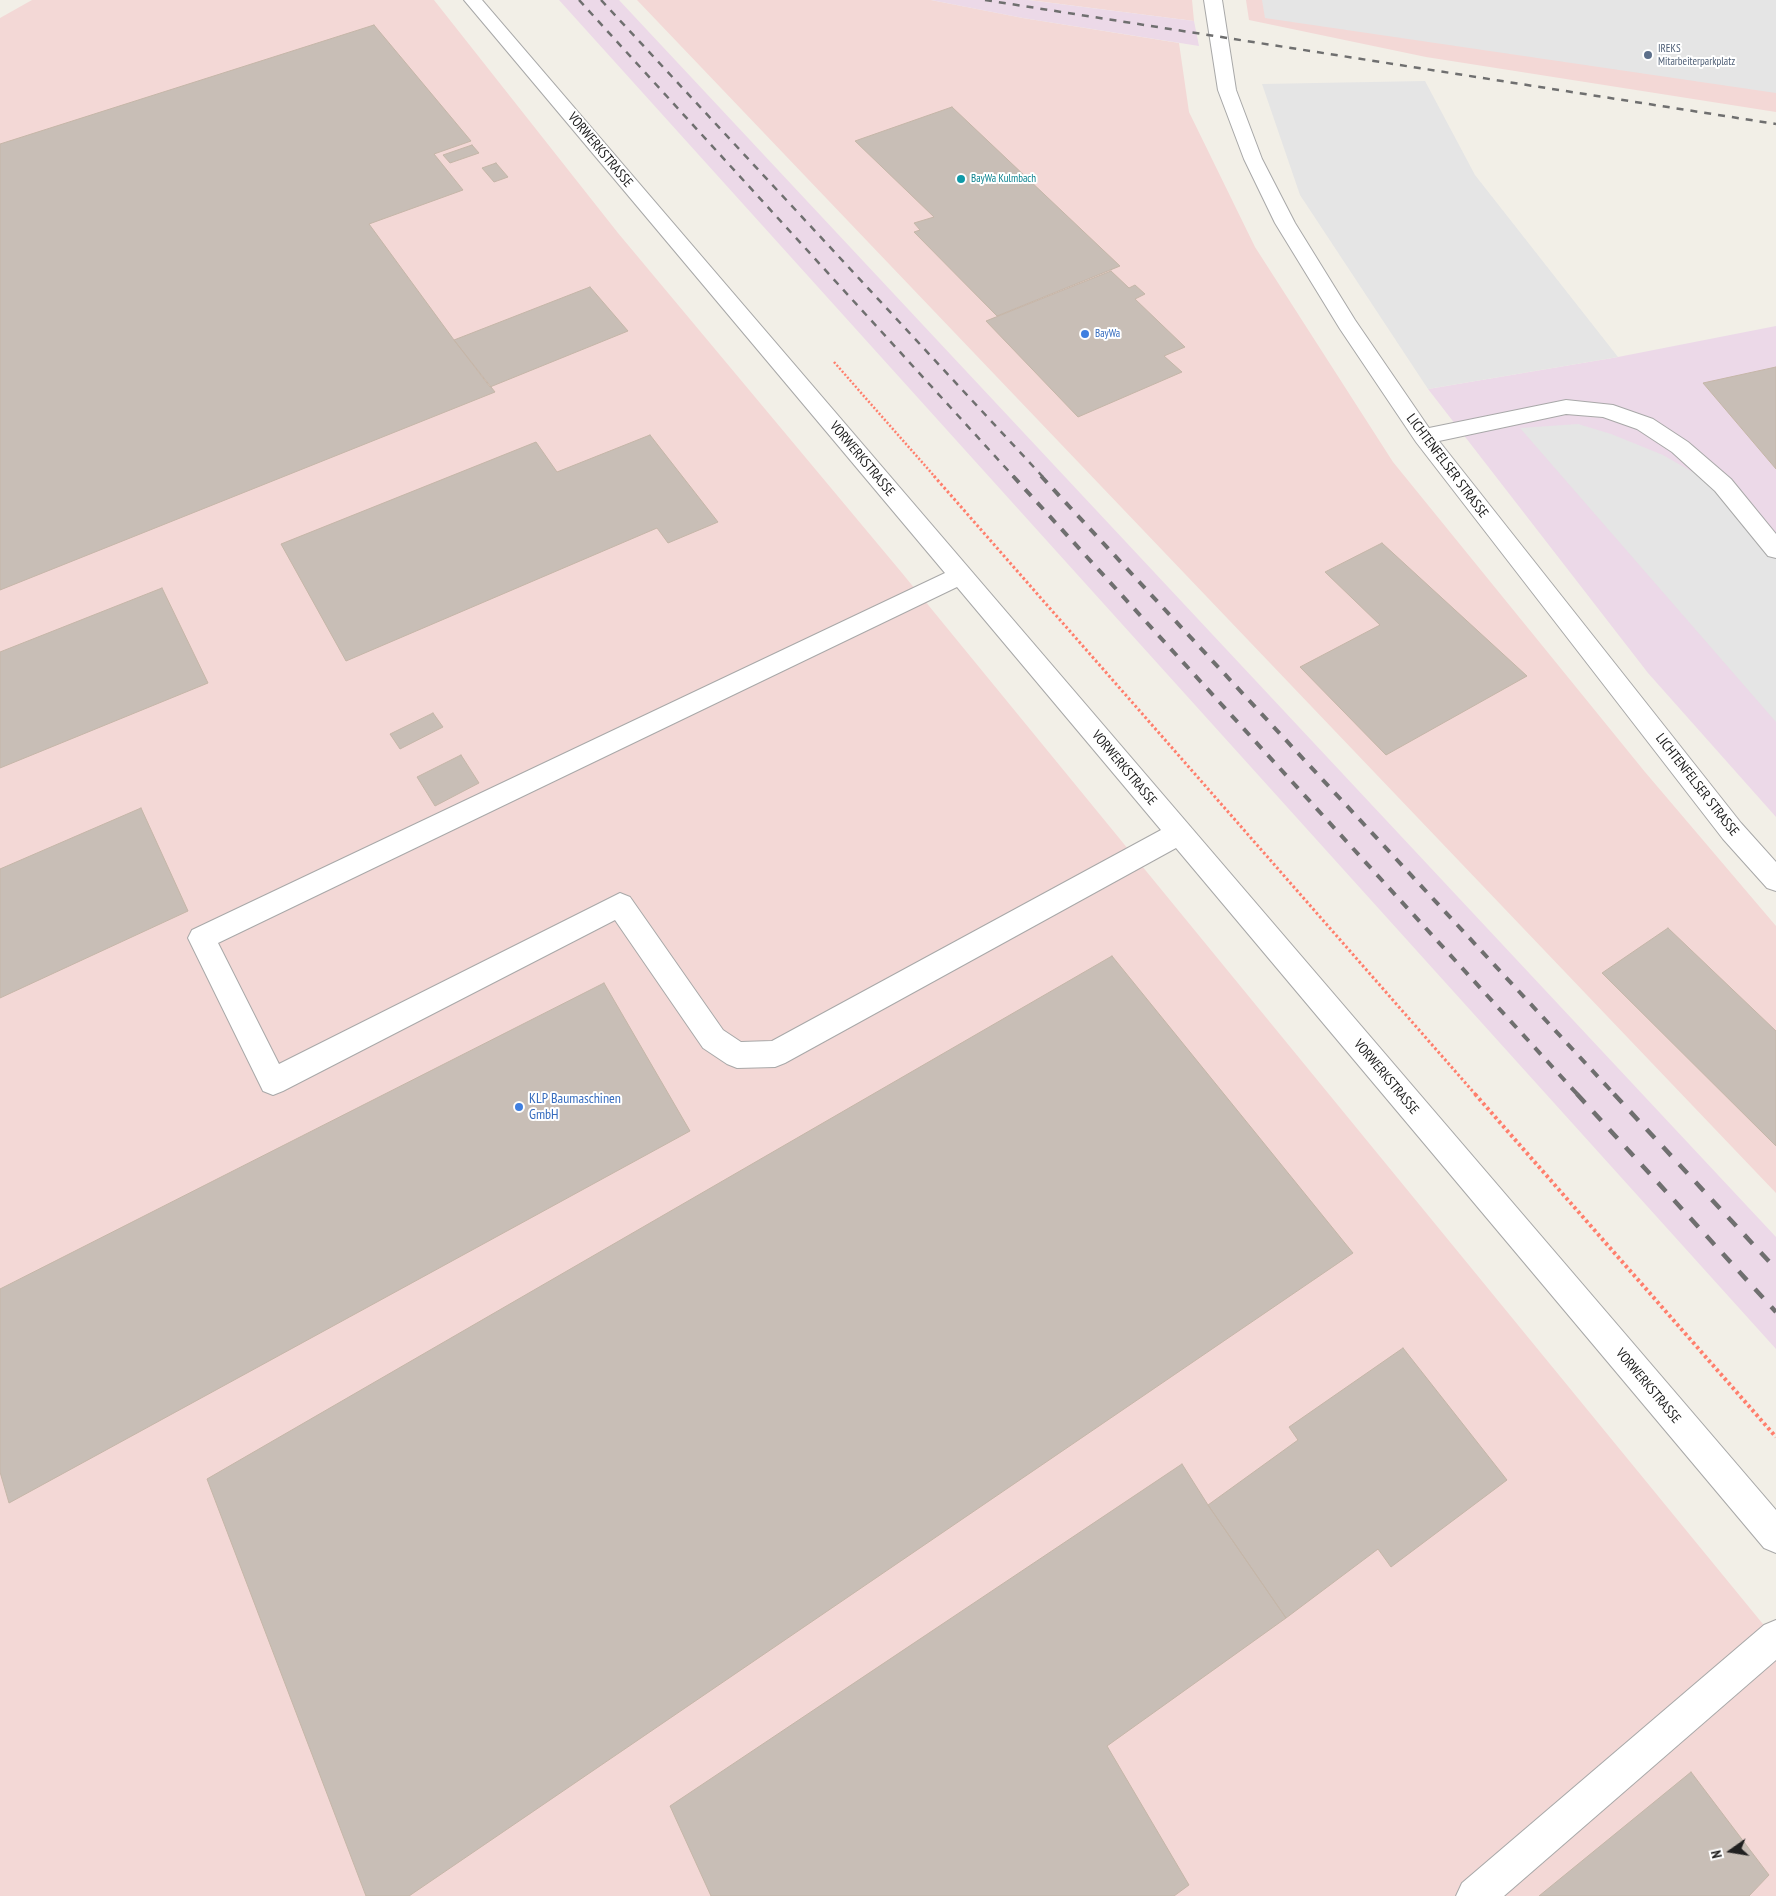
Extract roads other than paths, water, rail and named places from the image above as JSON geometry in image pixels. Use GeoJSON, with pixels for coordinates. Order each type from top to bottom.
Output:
{"type":"FeatureCollection","features":[{"type":"Feature","properties":{"kind":"street","name":"VORWERKSTRASSE"},"geometry":{"type":"LineString","coordinates":[[473,0],[1776,1536]]}},
{"type":"Feature","properties":{"kind":"street","name":"LICHTENFELSER STRASSE"},"geometry":{"type":"LineString","coordinates":[[1213,0],[1227,90],[1252,158],[1285,223],[1347,324],[1424,437],[1732,831],[1776,880]]}},
{"type":"Feature","properties":{"kind":"street"},"geometry":{"type":"LineString","coordinates":[[1424,437],[1566,407],[1604,410],[1645,424],[1680,447],[1723,485],[1776,550]]}},
{"type":"Feature","properties":{"kind":"street"},"geometry":{"type":"LineString","coordinates":[[961,575],[202,938],[273,1082],[620,904],[713,1039],[737,1055],[775,1054],[1179,833]]}},
{"type":"Feature","properties":{"kind":"street"},"geometry":{"type":"LineString","coordinates":[[1475,1896],[1776,1637]]}},
{"type":"Feature","properties":{"kind":"railway"},"geometry":{"type":"LineString","coordinates":[[579,0],[1014,477]]}},
{"type":"Feature","properties":{"kind":"railway"},"geometry":{"type":"LineString","coordinates":[[601,0],[1043,477]]}},
{"type":"Feature","properties":{"kind":"railway"},"geometry":{"type":"LineString","coordinates":[[985,0],[1776,124]]}},
{"type":"Feature","properties":{"kind":"railway"},"geometry":{"type":"LineString","coordinates":[[1013,476],[1578,1095]]}},
{"type":"Feature","properties":{"kind":"railway"},"geometry":{"type":"LineString","coordinates":[[1041,476],[1615,1095]]}},
{"type":"Feature","properties":{"kind":"railway"},"geometry":{"type":"LineString","coordinates":[[1577,1094],[1776,1312]]}},
{"type":"Feature","properties":{"kind":"railway"},"geometry":{"type":"LineString","coordinates":[[1614,1094],[1776,1269]]}},
{"type":"Feature","properties":{"kind":"place","name":"IREKS Mitarbeiterparkplatz"},"geometry":{"type":"Point","coordinates":[1648,55]}},
{"type":"Feature","properties":{"kind":"place","name":"BayWa Kulmbach"},"geometry":{"type":"Point","coordinates":[961,179]}},
{"type":"Feature","properties":{"kind":"place","name":"BayWa"},"geometry":{"type":"Point","coordinates":[1085,334]}},
{"type":"Feature","properties":{"kind":"place","name":"KLP Baumaschinen GmbH"},"geometry":{"type":"Point","coordinates":[519,1107]}}]}
